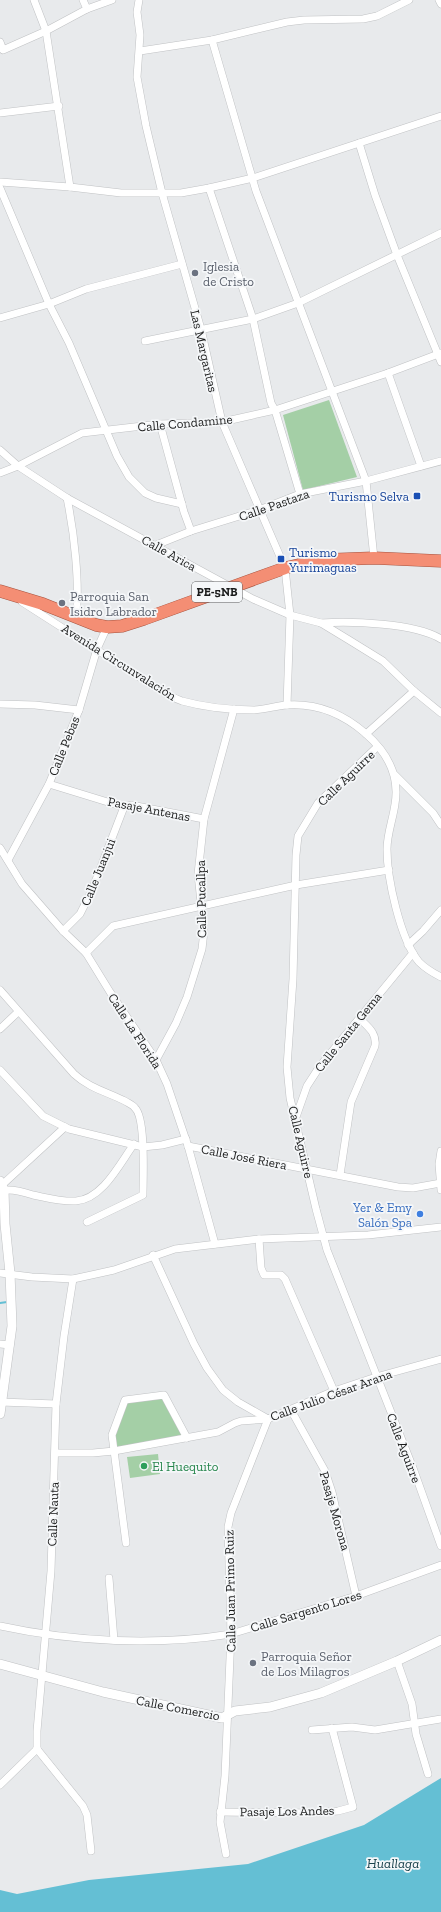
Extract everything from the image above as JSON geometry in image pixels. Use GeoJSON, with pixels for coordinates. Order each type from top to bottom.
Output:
{"type":"FeatureCollection","features":[{"type":"Feature","properties":{"kind":"highway","name":"PE-5NB"},"geometry":{"type":"LineString","coordinates":[[4,592],[42,604],[96,625],[107,627],[122,626],[285,568],[320,560],[374,558],[441,562]]}},
{"type":"Feature","properties":{"kind":"street"},"geometry":{"type":"LineString","coordinates":[[34,0],[46,32],[70,187]]}},
{"type":"Feature","properties":{"kind":"street"},"geometry":{"type":"LineString","coordinates":[[84,0],[87,9]]}},
{"type":"Feature","properties":{"kind":"street"},"geometry":{"type":"LineString","coordinates":[[0,42],[3,50],[46,32],[87,9],[112,0]]}},
{"type":"Feature","properties":{"kind":"street","name":"Las Margaritas"},"geometry":{"type":"LineString","coordinates":[[139,0],[137,12],[140,51],[137,77],[146,126],[162,193],[201,329],[222,422],[285,568],[290,615],[287,705]]}},
{"type":"Feature","properties":{"kind":"street"},"geometry":{"type":"LineString","coordinates":[[140,51],[212,40],[287,22],[304,20],[364,19],[377,16],[410,0]]}},
{"type":"Feature","properties":{"kind":"street"},"geometry":{"type":"LineString","coordinates":[[439,0],[441,4]]}},
{"type":"Feature","properties":{"kind":"street"},"geometry":{"type":"LineString","coordinates":[[212,40],[256,191],[366,481],[374,558]]}},
{"type":"Feature","properties":{"kind":"street"},"geometry":{"type":"LineString","coordinates":[[0,113],[58,106]]}},
{"type":"Feature","properties":{"kind":"street"},"geometry":{"type":"LineString","coordinates":[[0,182],[70,187],[122,193],[181,193],[253,178],[441,116]]}},
{"type":"Feature","properties":{"kind":"street"},"geometry":{"type":"LineString","coordinates":[[359,143],[375,195],[397,255],[440,354],[441,362]]}},
{"type":"Feature","properties":{"kind":"street"},"geometry":{"type":"LineString","coordinates":[[0,188],[49,304],[69,343],[105,432],[121,463],[137,486],[145,493],[156,498],[182,504]]}},
{"type":"Feature","properties":{"kind":"street"},"geometry":{"type":"LineString","coordinates":[[209,188],[253,319],[270,403],[275,410],[300,494]]}},
{"type":"Feature","properties":{"kind":"street"},"geometry":{"type":"LineString","coordinates":[[145,342],[253,319],[298,303],[441,233]]}},
{"type":"Feature","properties":{"kind":"street"},"geometry":{"type":"LineString","coordinates":[[0,318],[49,304],[86,289],[182,264]]}},
{"type":"Feature","properties":{"kind":"street","name":"Calle Condamine"},"geometry":{"type":"LineString","coordinates":[[0,473],[18,466],[82,434],[160,424],[222,422],[275,410],[388,374],[440,354]]}},
{"type":"Feature","properties":{"kind":"street"},"geometry":{"type":"LineString","coordinates":[[388,374],[421,466]]}},
{"type":"Feature","properties":{"kind":"street"},"geometry":{"type":"LineString","coordinates":[[160,424],[182,504],[191,530]]}},
{"type":"Feature","properties":{"kind":"street","name":"Calle Arica"},"geometry":{"type":"LineString","coordinates":[[0,450],[18,466],[67,498],[156,545],[230,587],[290,615],[321,623],[383,661],[414,691],[441,713]]}},
{"type":"Feature","properties":{"kind":"street","name":"Calle Pastaza"},"geometry":{"type":"LineString","coordinates":[[156,545],[191,530],[259,510],[300,494],[366,481],[441,461]]}},
{"type":"Feature","properties":{"kind":"street"},"geometry":{"type":"LineString","coordinates":[[67,498],[71,517],[75,567],[77,602],[76,617]]}},
{"type":"Feature","properties":{"kind":"street","name":"Avenida Circunvalación"},"geometry":{"type":"LineString","coordinates":[[4,592],[168,694],[182,701],[234,709],[272,708],[287,705],[334,712],[366,734],[390,762],[395,775],[395,804],[387,849],[389,870],[401,923],[408,944],[413,953],[420,962],[441,977]]}},
{"type":"Feature","properties":{"kind":"street"},"geometry":{"type":"LineString","coordinates":[[321,623],[393,626],[420,630],[441,639]]}},
{"type":"Feature","properties":{"kind":"street","name":"Calle Pebas"},"geometry":{"type":"LineString","coordinates":[[8,860],[49,784],[79,710],[97,649],[107,627]]}},
{"type":"Feature","properties":{"kind":"street"},"geometry":{"type":"LineString","coordinates":[[366,734],[414,691]]}},
{"type":"Feature","properties":{"kind":"street"},"geometry":{"type":"LineString","coordinates":[[0,704],[35,705],[79,710]]}},
{"type":"Feature","properties":{"kind":"street","name":"Calle Pucallpa"},"geometry":{"type":"LineString","coordinates":[[156,1060],[176,1023],[202,949],[204,931],[198,874],[204,819],[234,709]]}},
{"type":"Feature","properties":{"kind":"street","name":"Calle Aguirre"},"geometry":{"type":"LineString","coordinates":[[377,747],[318,803],[304,823],[298,836],[296,855],[293,979],[286,1067],[290,1098],[323,1236],[376,1377],[413,1468],[441,1546]]}},
{"type":"Feature","properties":{"kind":"street"},"geometry":{"type":"LineString","coordinates":[[395,775],[433,813],[441,825]]}},
{"type":"Feature","properties":{"kind":"street","name":"Pasaje Antenas"},"geometry":{"type":"LineString","coordinates":[[49,784],[124,807],[131,805],[204,819]]}},
{"type":"Feature","properties":{"kind":"street","name":"Calle Juanjui"},"geometry":{"type":"LineString","coordinates":[[63,931],[80,914],[89,896],[124,807]]}},
{"type":"Feature","properties":{"kind":"street","name":"Calle La Florida"},"geometry":{"type":"LineString","coordinates":[[0,848],[22,884],[63,931],[86,953],[110,992],[156,1060],[167,1084],[187,1143],[215,1244]]}},
{"type":"Feature","properties":{"kind":"street"},"geometry":{"type":"LineString","coordinates":[[86,953],[112,926],[202,905],[296,886],[389,870]]}},
{"type":"Feature","properties":{"kind":"street"},"geometry":{"type":"LineString","coordinates":[[408,944],[423,931],[441,910]]}},
{"type":"Feature","properties":{"kind":"street","name":"Calle Santa Gema"},"geometry":{"type":"LineString","coordinates":[[296,1119],[307,1086],[320,1066],[413,953]]}},
{"type":"Feature","properties":{"kind":"street"},"geometry":{"type":"LineString","coordinates":[[0,990],[18,1012],[83,1082],[125,1101],[136,1108],[140,1116],[143,1147],[143,1195],[87,1222]]}},
{"type":"Feature","properties":{"kind":"street"},"geometry":{"type":"LineString","coordinates":[[0,1029],[18,1012]]}},
{"type":"Feature","properties":{"kind":"street"},"geometry":{"type":"LineString","coordinates":[[340,1174],[351,1102],[375,1046],[376,1039],[374,1034],[360,1019]]}},
{"type":"Feature","properties":{"kind":"street"},"geometry":{"type":"LineString","coordinates":[[0,1070],[43,1116],[65,1127],[143,1147],[187,1143]]}},
{"type":"Feature","properties":{"kind":"street"},"geometry":{"type":"LineString","coordinates":[[1,1187],[65,1127]]}},
{"type":"Feature","properties":{"kind":"street","name":"Calle José Riera"},"geometry":{"type":"LineString","coordinates":[[187,1143],[308,1170],[340,1174],[398,1187],[413,1188],[441,1186]]}},
{"type":"Feature","properties":{"kind":"street"},"geometry":{"type":"LineString","coordinates":[[1,1187],[57,1200],[77,1201],[98,1192],[134,1144]]}},
{"type":"Feature","properties":{"kind":"street"},"geometry":{"type":"LineString","coordinates":[[441,1151],[439,1164],[441,1186]]}},
{"type":"Feature","properties":{"kind":"street"},"geometry":{"type":"LineString","coordinates":[[0,1414],[12,1326],[10,1273],[1,1187]]}},
{"type":"Feature","properties":{"kind":"street"},"geometry":{"type":"LineString","coordinates":[[0,1273],[10,1273],[32,1277],[73,1279],[114,1270],[175,1249],[258,1239],[368,1235],[441,1227]]}},
{"type":"Feature","properties":{"kind":"street"},"geometry":{"type":"LineString","coordinates":[[258,1239],[261,1268],[264,1275],[281,1275],[285,1279],[334,1391]]}},
{"type":"Feature","properties":{"kind":"street"},"geometry":{"type":"LineString","coordinates":[[153,1256],[194,1344],[207,1368],[223,1390],[238,1402],[268,1419]]}},
{"type":"Feature","properties":{"kind":"street","name":"Calle Nauta"},"geometry":{"type":"LineString","coordinates":[[37,1749],[36,1731],[51,1571],[56,1453],[56,1404],[64,1336],[73,1279]]}},
{"type":"Feature","properties":{"kind":"street"},"geometry":{"type":"LineString","coordinates":[[0,1344],[10,1345]]}},
{"type":"Feature","properties":{"kind":"street","name":"Calle Julio César Arana"},"geometry":{"type":"LineString","coordinates":[[56,1453],[93,1454],[218,1432],[241,1421],[268,1419],[334,1391],[376,1377],[441,1359]]}},
{"type":"Feature","properties":{"kind":"street"},"geometry":{"type":"LineString","coordinates":[[126,1543],[112,1435],[124,1400],[164,1395],[187,1438]]}},
{"type":"Feature","properties":{"kind":"street"},"geometry":{"type":"LineString","coordinates":[[1,1402],[56,1404]]}},
{"type":"Feature","properties":{"kind":"street","name":"Pasaje Morona"},"geometry":{"type":"LineString","coordinates":[[291,1410],[325,1471],[332,1492],[356,1596]]}},
{"type":"Feature","properties":{"kind":"street","name":"Calle Juan Primo Ruiz"},"geometry":{"type":"LineString","coordinates":[[226,1854],[220,1822],[220,1812],[225,1776],[229,1715],[231,1634],[228,1527],[231,1513],[268,1419]]}},
{"type":"Feature","properties":{"kind":"street","name":"Calle Sargento Lores"},"geometry":{"type":"LineString","coordinates":[[0,1626],[45,1634],[114,1640],[165,1642],[231,1634],[356,1596],[441,1564]]}},
{"type":"Feature","properties":{"kind":"street"},"geometry":{"type":"LineString","coordinates":[[109,1578],[114,1640]]}},
{"type":"Feature","properties":{"kind":"street","name":"Calle Comercio"},"geometry":{"type":"LineString","coordinates":[[0,1664],[103,1692],[222,1718],[236,1711],[295,1702],[321,1693],[397,1661],[441,1640]]}},
{"type":"Feature","properties":{"kind":"street"},"geometry":{"type":"LineString","coordinates":[[397,1661],[412,1704],[414,1724],[428,1774]]}},
{"type":"Feature","properties":{"kind":"street"},"geometry":{"type":"LineString","coordinates":[[312,1730],[352,1727],[375,1730],[441,1719]]}},
{"type":"Feature","properties":{"kind":"street","name":"Pasaje Los Andes"},"geometry":{"type":"LineString","coordinates":[[220,1812],[313,1813],[338,1811],[353,1807],[332,1728]]}},
{"type":"Feature","properties":{"kind":"street"},"geometry":{"type":"LineString","coordinates":[[0,1785],[37,1749],[83,1806],[88,1824],[91,1851]]}},
{"type":"Feature","properties":{"kind":"green space"},"geometry":{"type":"Polygon","coordinates":[[[329,400],[357,477],[303,490],[283,415],[329,400]]]}},
{"type":"Feature","properties":{"kind":"green space"},"geometry":{"type":"Polygon","coordinates":[[[163,1397],[184,1436],[114,1448],[114,1435],[126,1402],[163,1397]]]}},
{"type":"Feature","properties":{"kind":"green space","name":"El Huequito"},"geometry":{"type":"Polygon","coordinates":[[[158,1454],[160,1474],[130,1478],[127,1457],[158,1454]]]}},
{"type":"Feature","properties":{"kind":"water","name":"Huallaga"},"geometry":{"type":"Polygon","coordinates":[[[441,1778],[441,1912],[0,1912],[0,1890],[17,1894],[89,1880],[248,1864],[364,1825],[441,1778]]]}},
{"type":"Feature","properties":{"kind":"waterway"},"geometry":{"type":"LineString","coordinates":[[0,1303],[7,1302]]}},
{"type":"Feature","properties":{"kind":"place","name":"Iglesia de Cristo"},"geometry":{"type":"Point","coordinates":[195,273]}},
{"type":"Feature","properties":{"kind":"place","name":"Turismo Selva"},"geometry":{"type":"Point","coordinates":[417,496]}},
{"type":"Feature","properties":{"kind":"place","name":"Turismo Yurimaguas"},"geometry":{"type":"Point","coordinates":[281,559]}},
{"type":"Feature","properties":{"kind":"place","name":"Parroquia San Isidro Labrador"},"geometry":{"type":"Point","coordinates":[62,603]}},
{"type":"Feature","properties":{"kind":"place","name":"Yer & Emy Salón Spa"},"geometry":{"type":"Point","coordinates":[420,1214]}},
{"type":"Feature","properties":{"kind":"place","name":"El Huequito"},"geometry":{"type":"Point","coordinates":[144,1466]}},
{"type":"Feature","properties":{"kind":"place","name":"Parroquia Señor de Los Milagros"},"geometry":{"type":"Point","coordinates":[253,1663]}}]}
